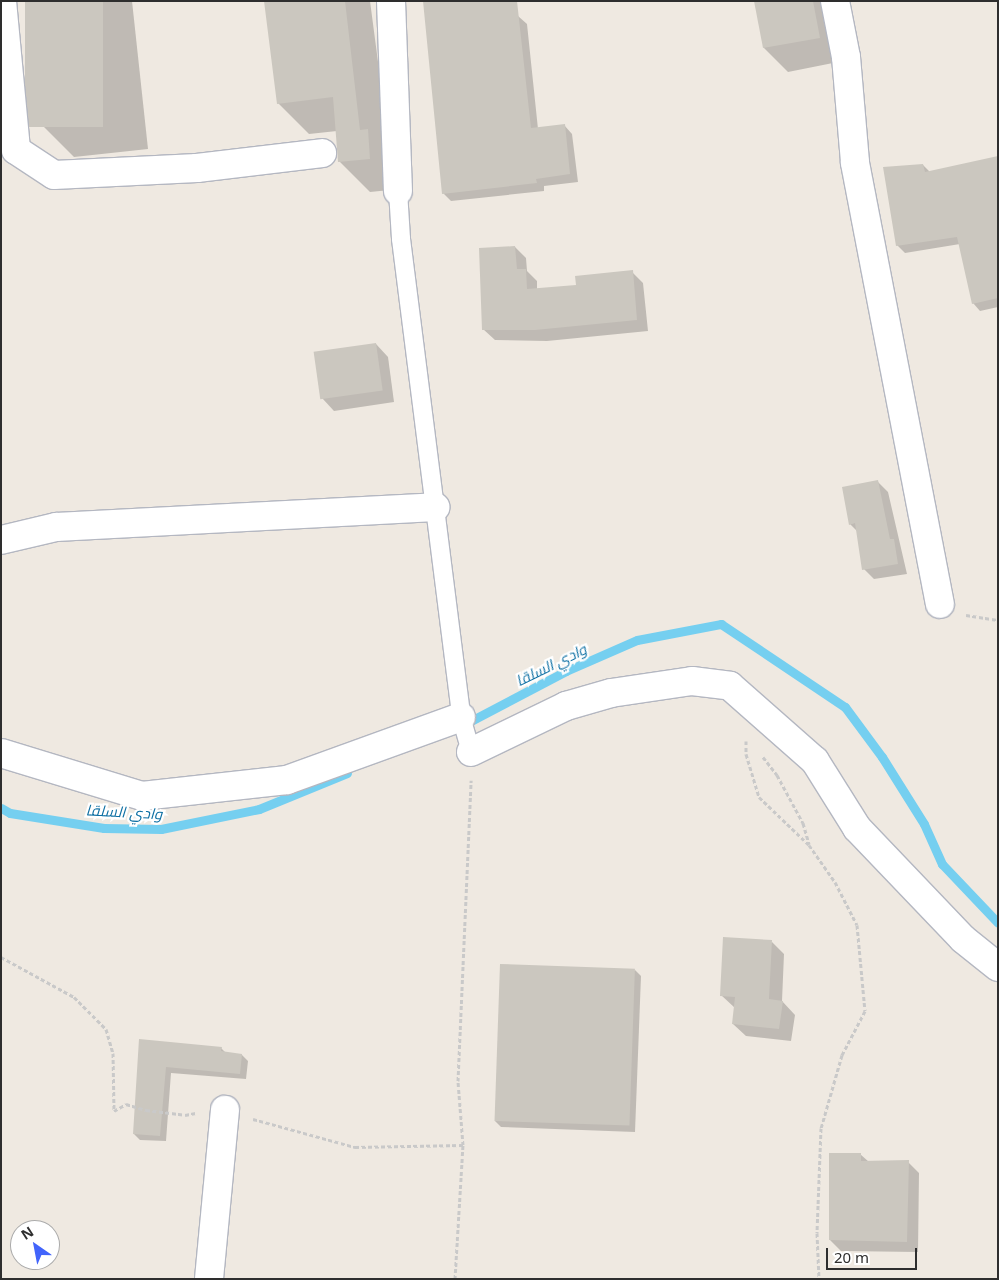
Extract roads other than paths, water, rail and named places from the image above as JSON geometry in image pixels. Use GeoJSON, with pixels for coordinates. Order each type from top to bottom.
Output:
{"type":"FeatureCollection","features":[{"type":"Feature","properties":{"kind":"street"},"geometry":{"type":"LineString","coordinates":[[2,1],[16,150],[54,175],[197,168],[322,153]]}},
{"type":"Feature","properties":{"kind":"street"},"geometry":{"type":"LineString","coordinates":[[391,1],[398,190]]}},
{"type":"Feature","properties":{"kind":"street"},"geometry":{"type":"LineString","coordinates":[[835,1],[846,57],[855,163],[940,604]]}},
{"type":"Feature","properties":{"kind":"street"},"geometry":{"type":"LineString","coordinates":[[1,540],[56,527],[435,507]]}},
{"type":"Feature","properties":{"kind":"street"},"geometry":{"type":"LineString","coordinates":[[471,752],[566,706],[611,693],[692,681],[730,686],[815,761],[857,828],[963,939],[998,967]]}},
{"type":"Feature","properties":{"kind":"street"},"geometry":{"type":"LineString","coordinates":[[1,753],[142,796],[287,780],[461,717]]}},
{"type":"Feature","properties":{"kind":"street"},"geometry":{"type":"LineString","coordinates":[[209,1279],[225,1110]]}},
{"type":"Feature","properties":{"kind":"lane"},"geometry":{"type":"LineString","coordinates":[[398,190],[461,717],[471,752]]}},
{"type":"Feature","properties":{"kind":"waterway","name":"وادي السلقا"},"geometry":{"type":"LineString","coordinates":[[465,724],[566,671],[637,640],[721,624],[845,707],[882,757],[924,824],[942,864],[998,923]]}},
{"type":"Feature","properties":{"kind":"waterway","name":"وادي السلقا"},"geometry":{"type":"LineString","coordinates":[[1,808],[10,813],[104,828],[161,829],[259,809],[347,773]]}}]}
